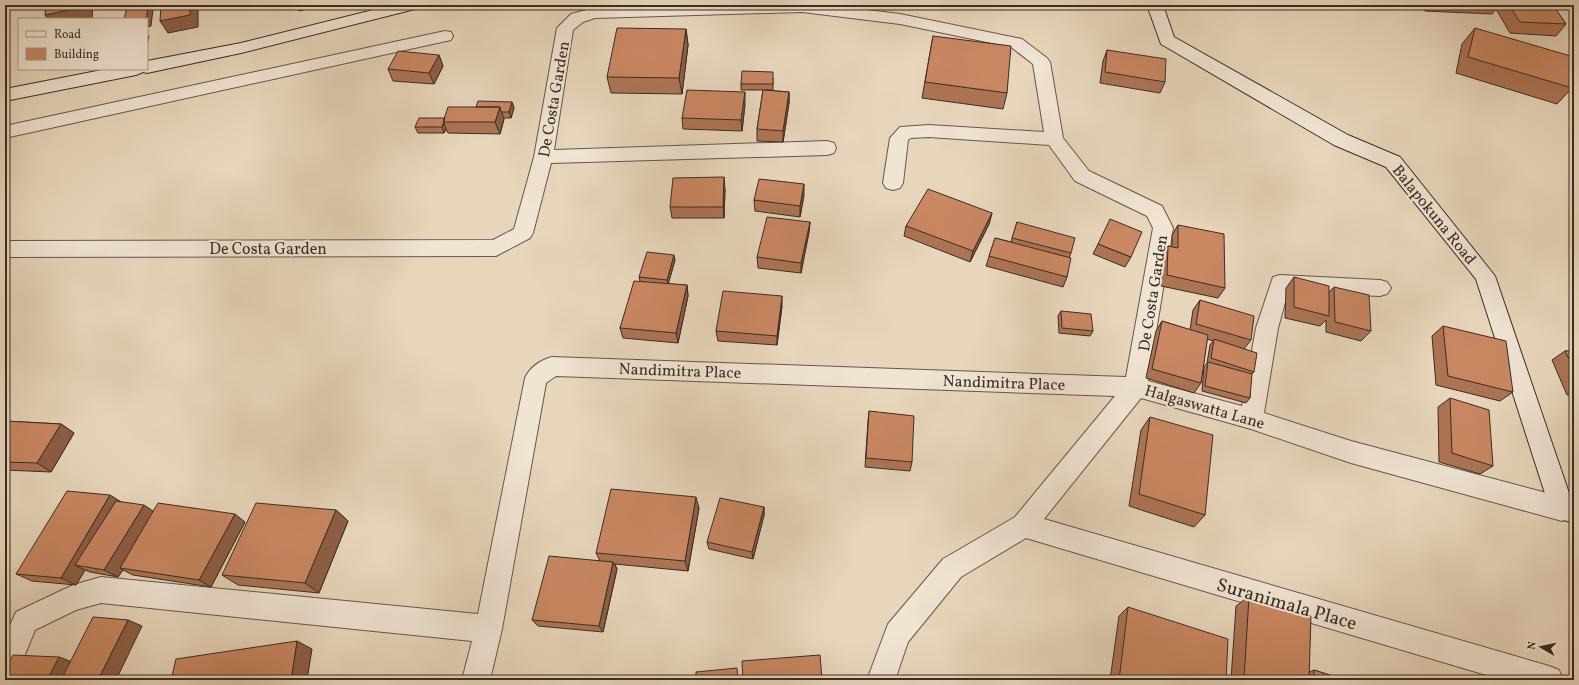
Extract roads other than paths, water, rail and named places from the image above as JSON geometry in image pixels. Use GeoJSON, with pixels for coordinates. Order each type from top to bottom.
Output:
{"type":"FeatureCollection","features":[{"type":"Feature","properties":{"kind":"street"},"geometry":{"type":"LineString","coordinates":[[148,67],[241,48],[413,5]]}},
{"type":"Feature","properties":{"kind":"street","name":"Balapokuna Road"},"geometry":{"type":"LineString","coordinates":[[1155,5],[1167,40],[1341,140],[1393,162],[1485,276],[1568,510]]}},
{"type":"Feature","properties":{"kind":"street","name":"De Costa Garden"},"geometry":{"type":"LineString","coordinates":[[5,249],[496,248],[522,233],[543,157],[565,28],[577,18],[594,13],[802,8],[900,19],[1016,43],[1041,62],[1054,139],[1082,176],[1155,211],[1163,228],[1136,387]]}},
{"type":"Feature","properties":{"kind":"street"},"geometry":{"type":"LineString","coordinates":[[5,132],[444,36]]}},
{"type":"Feature","properties":{"kind":"street"},"geometry":{"type":"LineString","coordinates":[[5,96],[131,70]]}},
{"type":"Feature","properties":{"kind":"street"},"geometry":{"type":"LineString","coordinates":[[893,183],[899,138],[906,132],[929,131],[1054,139]]}},
{"type":"Feature","properties":{"kind":"street"},"geometry":{"type":"LineString","coordinates":[[543,157],[827,148]]}},
{"type":"Feature","properties":{"kind":"street"},"geometry":{"type":"LineString","coordinates":[[1251,419],[1267,328],[1280,283],[1380,288]]}},
{"type":"Feature","properties":{"kind":"street","name":"Nandimitra Place"},"geometry":{"type":"LineString","coordinates":[[476,680],[489,629],[536,378],[552,366],[1136,387]]}},
{"type":"Feature","properties":{"kind":"street","name":"Halgaswatta Lane"},"geometry":{"type":"LineString","coordinates":[[881,680],[898,634],[952,568],[1024,525],[1136,387],[1251,419],[1350,452],[1568,510]]}},
{"type":"Feature","properties":{"kind":"street","name":"Suranimala Place"},"geometry":{"type":"LineString","coordinates":[[1024,525],[1549,680]]}},
{"type":"Feature","properties":{"kind":"street"},"geometry":{"type":"LineString","coordinates":[[5,669],[25,621],[72,598],[101,590],[489,629]]}}]}
